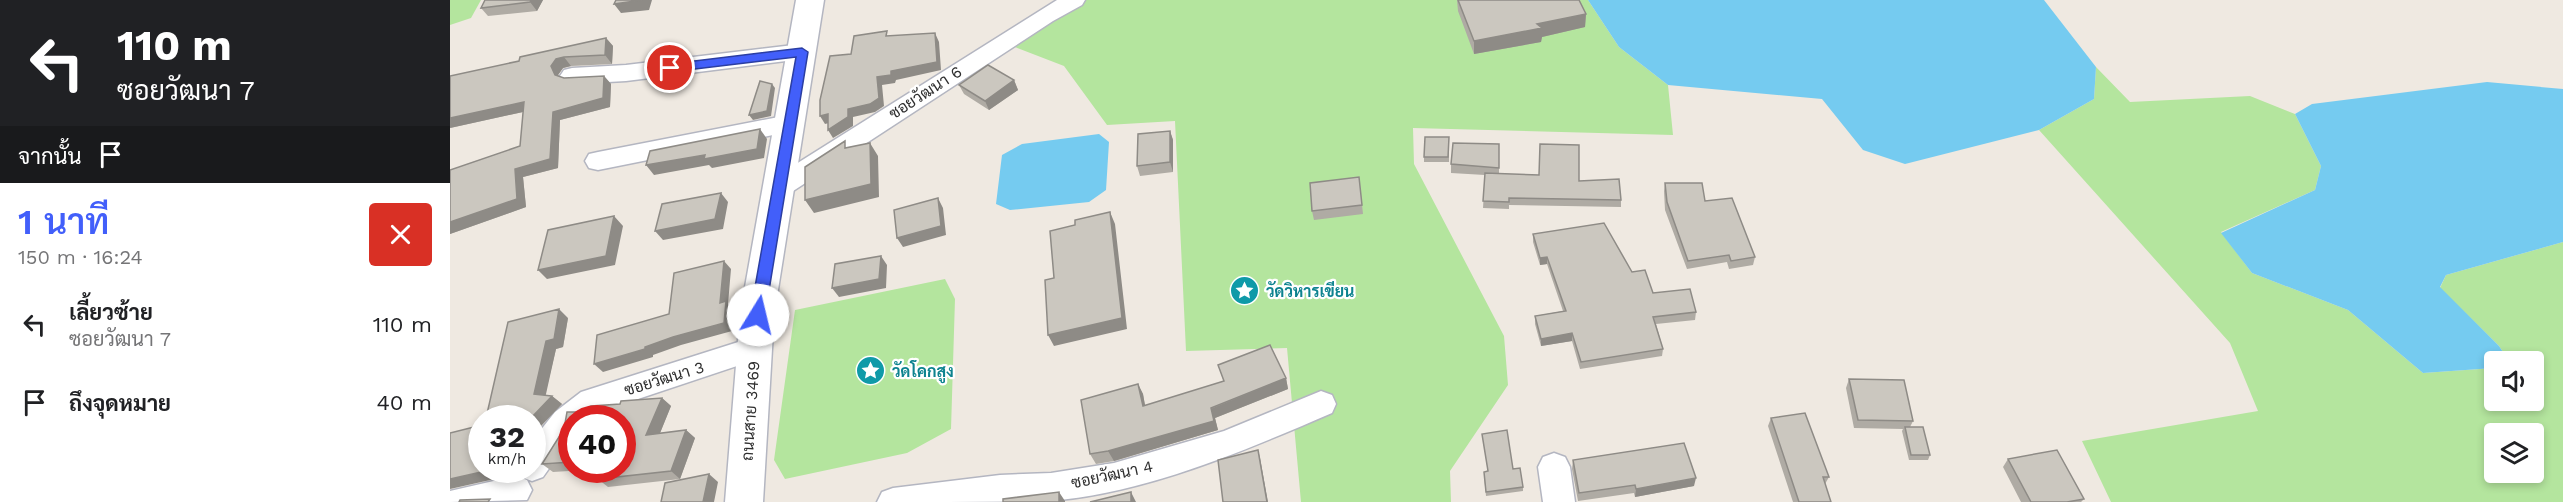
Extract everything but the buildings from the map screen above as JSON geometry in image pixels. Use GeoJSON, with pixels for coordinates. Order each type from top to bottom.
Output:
{"type":"FeatureCollection","features":[{"type":"Feature","properties":{"kind":"street","name":"ถนนสาย 3469"},"geometry":{"type":"LineString","coordinates":[[744,502],[758,315],[810,0]]}},
{"type":"Feature","properties":{"kind":"street","name":"ซอยวัฒนา 6"},"geometry":{"type":"LineString","coordinates":[[778,188],[921,94],[1074,0]]}},
{"type":"Feature","properties":{"kind":"street"},"geometry":{"type":"LineString","coordinates":[[572,76],[626,73],[802,52]]}},
{"type":"Feature","properties":{"kind":"street"},"geometry":{"type":"LineString","coordinates":[[598,161],[789,124]]}},
{"type":"Feature","properties":{"kind":"street","name":"ซอยวัฒนา 3"},"geometry":{"type":"LineString","coordinates":[[546,447],[562,423],[576,410],[592,401],[754,350]]}},
{"type":"Feature","properties":{"kind":"street","name":"ซอยวัฒนา 4"},"geometry":{"type":"LineString","coordinates":[[893,502],[1000,489],[1051,487],[1114,477],[1229,443],[1321,404]]}},
{"type":"Feature","properties":{"kind":"street"},"geometry":{"type":"LineString","coordinates":[[1554,467],[1559,502]]}},
{"type":"Feature","properties":{"kind":"street"},"geometry":{"type":"LineString","coordinates":[[458,502],[520,483]]}},
{"type":"Feature","properties":{"kind":"green space"},"geometry":{"type":"Polygon","coordinates":[[[450,0],[481,0],[471,18],[450,25],[450,0]]]}},
{"type":"Feature","properties":{"kind":"green space"},"geometry":{"type":"Polygon","coordinates":[[[1086,0],[1588,0],[1619,47],[1668,85],[1673,135],[1413,128],[1414,164],[1504,336],[1508,385],[1450,471],[1451,502],[1301,502],[1287,348],[1186,351],[1175,121],[1107,125],[1064,66],[1015,47],[1014,40],[1086,0]]]}},
{"type":"Feature","properties":{"kind":"green space"},"geometry":{"type":"Polygon","coordinates":[[[2096,67],[2130,102],[2250,96],[2295,114],[2321,166],[2315,190],[2221,232],[2252,273],[2348,310],[2423,373],[2484,369],[2484,411],[2544,411],[2544,351],[2502,351],[2440,288],[2446,275],[2563,242],[2563,502],[2111,502],[2082,441],[2258,411],[2230,343],[2039,130],[2094,99],[2096,67]]]}},
{"type":"Feature","properties":{"kind":"green space"},"geometry":{"type":"Polygon","coordinates":[[[945,279],[955,299],[951,429],[907,453],[785,479],[774,460],[795,310],[945,279]]]}},
{"type":"Feature","properties":{"kind":"water"},"geometry":{"type":"Polygon","coordinates":[[[1588,0],[2044,0],[2096,67],[2094,99],[2039,130],[1905,164],[1863,150],[1822,99],[1668,85],[1619,47],[1588,0]]]}},
{"type":"Feature","properties":{"kind":"water"},"geometry":{"type":"Polygon","coordinates":[[[2487,82],[2563,89],[2563,242],[2446,275],[2440,287],[2502,351],[2484,351],[2484,369],[2423,373],[2348,310],[2252,273],[2221,233],[2315,190],[2321,166],[2295,114],[2312,104],[2487,82]]]}},
{"type":"Feature","properties":{"kind":"water"},"geometry":{"type":"Polygon","coordinates":[[[1099,134],[1109,142],[1106,190],[1089,202],[1010,210],[996,204],[1002,155],[1022,144],[1099,134]]]}},
{"type":"Feature","properties":{"kind":"place","name":"วัดวิหารเขียน"},"geometry":{"type":"Point","coordinates":[1245,291]}},
{"type":"Feature","properties":{"kind":"place","name":"วัดโคกสูง"},"geometry":{"type":"Point","coordinates":[871,371]}},
{"type":"Feature","properties":{"kind":"route"},"geometry":{"type":"LineString","coordinates":[[670,68],[802,52],[758,315]]}}]}
